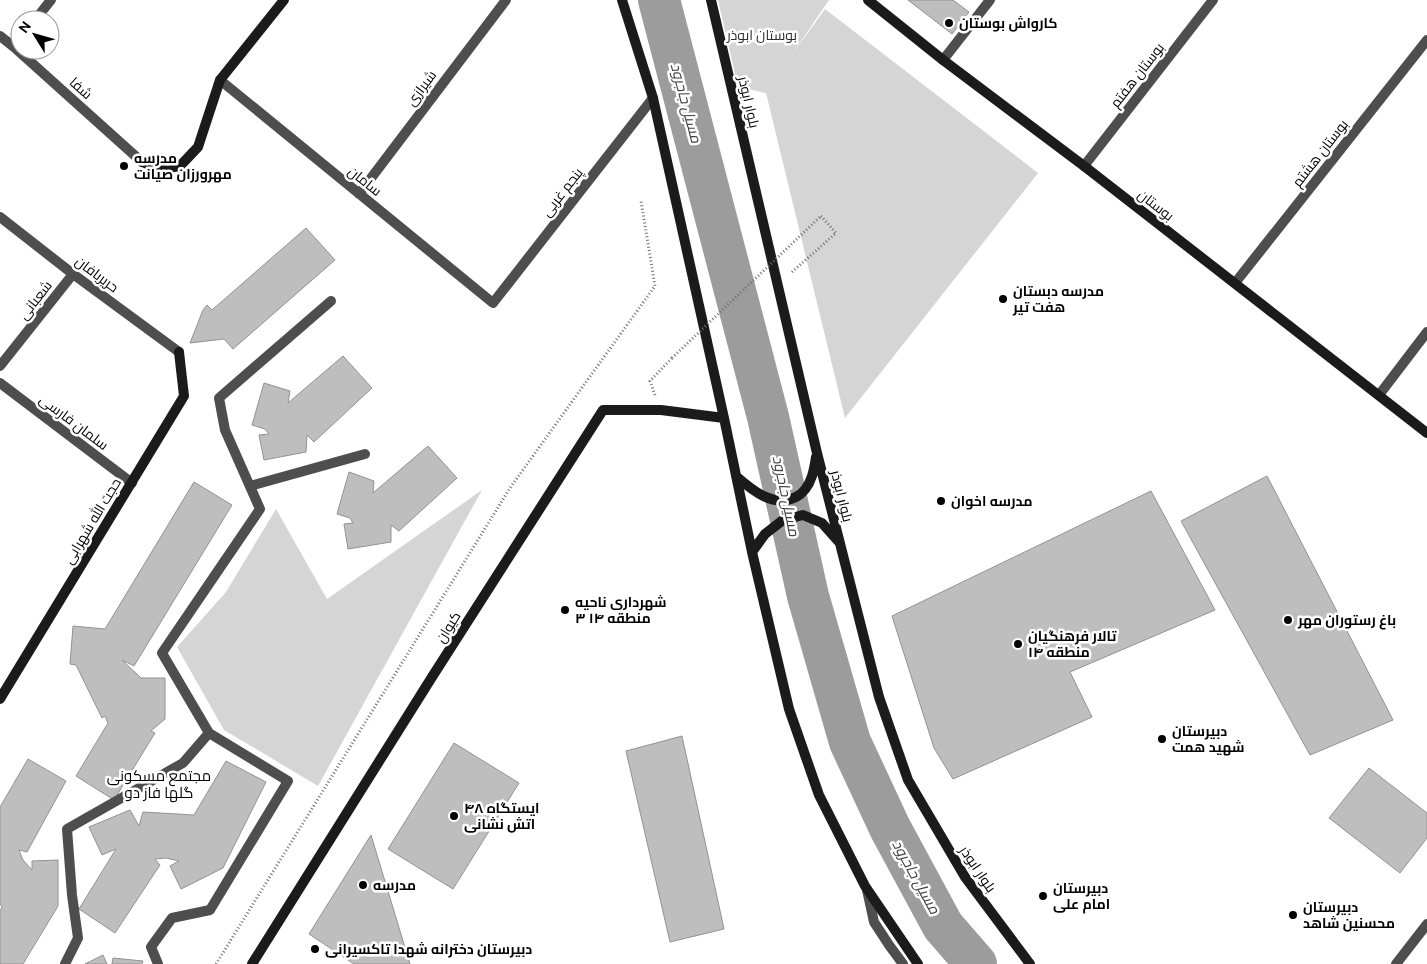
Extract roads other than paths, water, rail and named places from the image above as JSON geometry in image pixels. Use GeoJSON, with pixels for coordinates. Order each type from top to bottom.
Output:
{"type":"FeatureCollection","features":[{"type":"Feature","properties":{"kind":"main road"},"geometry":{"type":"LineString","coordinates":[[142,162],[161,169],[180,166],[198,147],[220,80],[284,0]]}},
{"type":"Feature","properties":{"kind":"main road"},"geometry":{"type":"LineString","coordinates":[[622,0],[653,98],[752,552],[789,709],[819,795],[866,888],[918,964]]}},
{"type":"Feature","properties":{"kind":"main road","name":"بلوار ابوذر"},"geometry":{"type":"LineString","coordinates":[[711,0],[817,453],[879,698],[908,780],[965,877],[1030,964]]}},
{"type":"Feature","properties":{"kind":"main road","name":"بوستان"},"geometry":{"type":"LineString","coordinates":[[868,0],[943,60],[1084,166],[1427,433]]}},
{"type":"Feature","properties":{"kind":"main road","name":"حجت الله شهرابی"},"geometry":{"type":"LineString","coordinates":[[0,698],[184,396],[179,352]]}},
{"type":"Feature","properties":{"kind":"main road","name":"کیوان"},"geometry":{"type":"LineString","coordinates":[[252,964],[603,410],[660,410],[724,418]]}},
{"type":"Feature","properties":{"kind":"main road"},"geometry":{"type":"LineString","coordinates":[[737,478],[754,492],[770,499],[787,501],[803,493],[812,478],[817,453]]}},
{"type":"Feature","properties":{"kind":"main road"},"geometry":{"type":"LineString","coordinates":[[752,552],[765,534],[783,520],[803,515],[822,523],[839,542]]}},
{"type":"Feature","properties":{"kind":"street"},"geometry":{"type":"LineString","coordinates":[[43,10],[51,0]]}},
{"type":"Feature","properties":{"kind":"street","name":"شیرازی"},"geometry":{"type":"LineString","coordinates":[[359,194],[506,0]]}},
{"type":"Feature","properties":{"kind":"street"},"geometry":{"type":"LineString","coordinates":[[943,60],[990,0]]}},
{"type":"Feature","properties":{"kind":"street","name":"بوستان هفتم"},"geometry":{"type":"LineString","coordinates":[[1084,166],[1213,0]]}},
{"type":"Feature","properties":{"kind":"street","name":"بوستان هشتم"},"geometry":{"type":"LineString","coordinates":[[1234,283],[1427,40]]}},
{"type":"Feature","properties":{"kind":"street","name":"شفا"},"geometry":{"type":"LineString","coordinates":[[35,60],[142,162]]}},
{"type":"Feature","properties":{"kind":"street","name":"سامان"},"geometry":{"type":"LineString","coordinates":[[220,80],[493,303]]}},
{"type":"Feature","properties":{"kind":"street","name":"پنجم غربی"},"geometry":{"type":"LineString","coordinates":[[493,303],[653,98]]}},
{"type":"Feature","properties":{"kind":"street","name":"حریربافان"},"geometry":{"type":"LineString","coordinates":[[0,217],[73,274],[179,352]]}},
{"type":"Feature","properties":{"kind":"street","name":"شعبانی"},"geometry":{"type":"LineString","coordinates":[[0,366],[73,274]]}},
{"type":"Feature","properties":{"kind":"street"},"geometry":{"type":"LineString","coordinates":[[158,964],[151,947],[172,918],[210,910],[288,781],[209,734],[162,653],[260,509],[225,430],[219,398],[331,301]]}},
{"type":"Feature","properties":{"kind":"street"},"geometry":{"type":"LineString","coordinates":[[1379,395],[1427,332]]}},
{"type":"Feature","properties":{"kind":"street","name":"سلمان فارسی"},"geometry":{"type":"LineString","coordinates":[[0,382],[132,483]]}},
{"type":"Feature","properties":{"kind":"street"},"geometry":{"type":"LineString","coordinates":[[250,486],[365,454]]}},
{"type":"Feature","properties":{"kind":"street"},"geometry":{"type":"LineString","coordinates":[[65,964],[78,938],[72,895],[67,829],[183,763],[209,734]]}},
{"type":"Feature","properties":{"kind":"street"},"geometry":{"type":"LineString","coordinates":[[866,888],[874,922],[888,945],[903,964]]}},
{"type":"Feature","properties":{"kind":"street"},"geometry":{"type":"LineString","coordinates":[[1396,964],[1427,924]]}},
{"type":"Feature","properties":{"kind":"waterway","name":"مسیل جاجرود"},"geometry":{"type":"LineString","coordinates":[[659,0],[768,417],[808,596],[850,742],[890,828],[943,926],[976,964]]}},
{"type":"Feature","properties":{"kind":"place","name":"کارواش بوستان"},"geometry":{"type":"Point","coordinates":[949,23]}},
{"type":"Feature","properties":{"kind":"place","name":"مدرسه مهرورزان صیانت"},"geometry":{"type":"Point","coordinates":[124,166]}},
{"type":"Feature","properties":{"kind":"place","name":"مدرسه دبستان هفت تیر"},"geometry":{"type":"Point","coordinates":[1003,299]}},
{"type":"Feature","properties":{"kind":"place","name":"مدرسه اخوان"},"geometry":{"type":"Point","coordinates":[941,501]}},
{"type":"Feature","properties":{"kind":"place","name":"شهرداری ناحیه ۳ منطقه ۱۴"},"geometry":{"type":"Point","coordinates":[565,610]}},
{"type":"Feature","properties":{"kind":"place","name":"باغ رستوران مهر"},"geometry":{"type":"Point","coordinates":[1288,620]}},
{"type":"Feature","properties":{"kind":"place","name":"تالار فرهنگیان منطقه ۱۴"},"geometry":{"type":"Point","coordinates":[1018,644]}},
{"type":"Feature","properties":{"kind":"place","name":"دبیرستان شهید همت"},"geometry":{"type":"Point","coordinates":[1162,739]}},
{"type":"Feature","properties":{"kind":"place","name":"ایستگاه ۴۸ اتش نشانی"},"geometry":{"type":"Point","coordinates":[454,816]}},
{"type":"Feature","properties":{"kind":"place","name":"مدرسه"},"geometry":{"type":"Point","coordinates":[363,885]}},
{"type":"Feature","properties":{"kind":"place","name":"دبیرستان امام علی"},"geometry":{"type":"Point","coordinates":[1043,896]}},
{"type":"Feature","properties":{"kind":"place","name":"دبیرستان محسنین شاهد"},"geometry":{"type":"Point","coordinates":[1293,915]}},
{"type":"Feature","properties":{"kind":"place","name":"دبیرستان دخترانه شهدا تاکسیرانی"},"geometry":{"type":"Point","coordinates":[315,949]}},
{"type":"Feature","properties":{"kind":"district","name":"مجتمع مسکونی گلها فاز دو"},"geometry":{"type":"Point","coordinates":[159,784]}},
{"type":"Feature","properties":{"kind":"park label","name":"بوستان ابوذر"},"geometry":{"type":"Point","coordinates":[762,35]}}]}
